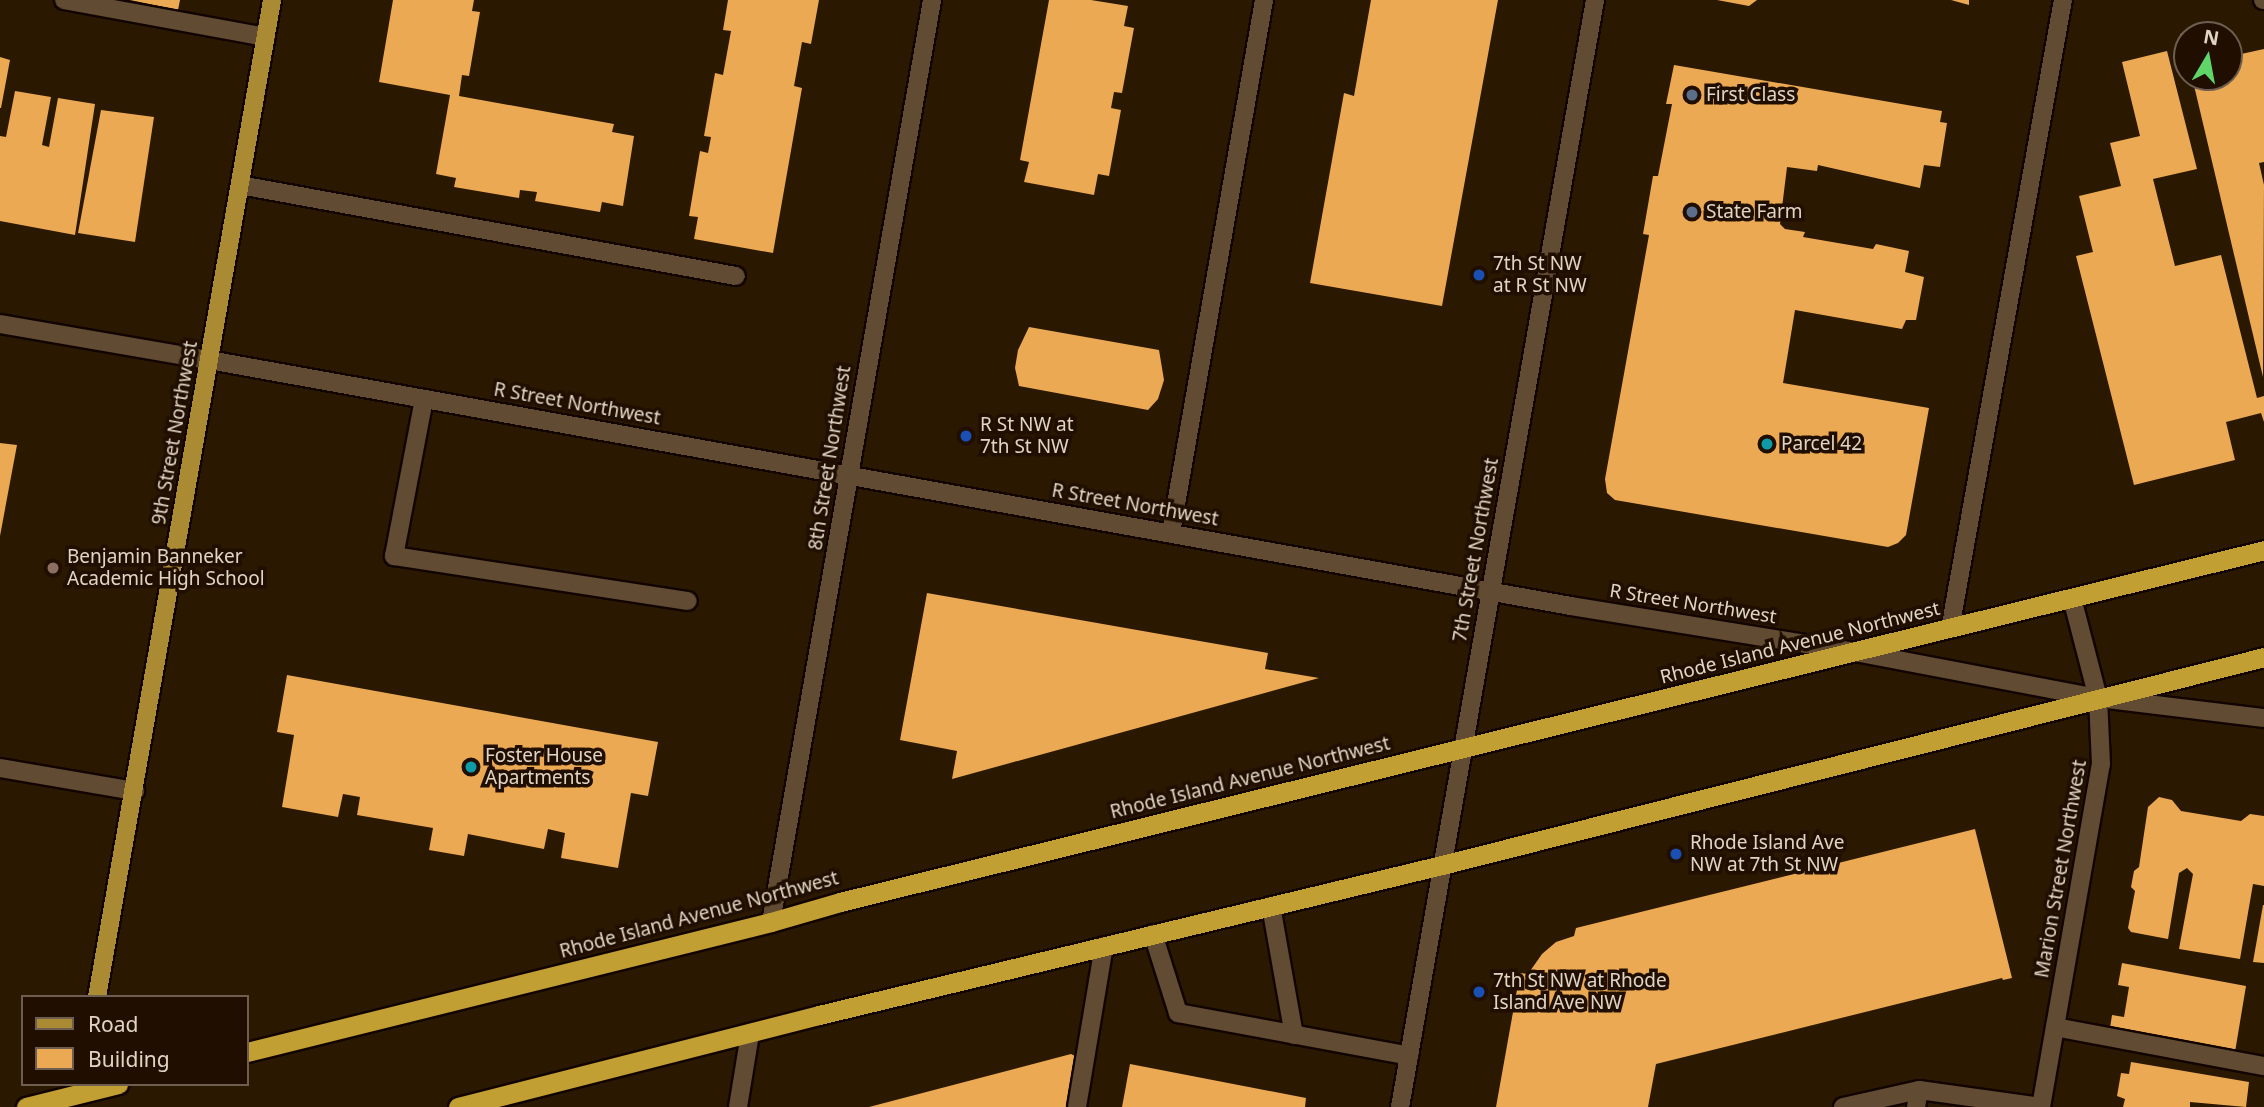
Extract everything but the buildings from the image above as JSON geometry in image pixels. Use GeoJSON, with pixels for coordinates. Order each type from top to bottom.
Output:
{"type":"FeatureCollection","features":[{"type":"Feature","properties":{"kind":"highway","name":"Rhode Island Avenue Northwest"},"geometry":{"type":"LineString","coordinates":[[248,1052],[771,922],[840,902],[2264,550]]}},
{"type":"Feature","properties":{"kind":"highway"},"geometry":{"type":"LineString","coordinates":[[458,1107],[1442,865],[2264,657]]}},
{"type":"Feature","properties":{"kind":"highway"},"geometry":{"type":"LineString","coordinates":[[26,1107],[111,1086]]}},
{"type":"Feature","properties":{"kind":"main road","name":"9th Street Northwest"},"geometry":{"type":"LineString","coordinates":[[97,995],[272,0]]}},
{"type":"Feature","properties":{"kind":"street"},"geometry":{"type":"LineString","coordinates":[[64,0],[266,37]]}},
{"type":"Feature","properties":{"kind":"street","name":"8th Street Northwest"},"geometry":{"type":"LineString","coordinates":[[771,922],[932,0]]}},
{"type":"Feature","properties":{"kind":"street"},"geometry":{"type":"LineString","coordinates":[[1171,533],[1264,0]]}},
{"type":"Feature","properties":{"kind":"street","name":"7th Street Northwest"},"geometry":{"type":"LineString","coordinates":[[1400,1107],[1595,0]]}},
{"type":"Feature","properties":{"kind":"street"},"geometry":{"type":"LineString","coordinates":[[1950,629],[2063,0]]}},
{"type":"Feature","properties":{"kind":"street"},"geometry":{"type":"LineString","coordinates":[[240,185],[736,276]]}},
{"type":"Feature","properties":{"kind":"street","name":"R Street Northwest"},"geometry":{"type":"LineString","coordinates":[[0,324],[1490,590],[1856,652],[2098,698],[2264,718]]}},
{"type":"Feature","properties":{"kind":"street"},"geometry":{"type":"LineString","coordinates":[[424,399],[394,556],[688,601]]}},
{"type":"Feature","properties":{"kind":"street","name":"Marion Street Northwest"},"geometry":{"type":"LineString","coordinates":[[2041,1107],[2101,764],[2098,698],[2072,598]]}},
{"type":"Feature","properties":{"kind":"street"},"geometry":{"type":"LineString","coordinates":[[0,768],[135,791]]}},
{"type":"Feature","properties":{"kind":"street"},"geometry":{"type":"LineString","coordinates":[[1271,906],[1294,1035]]}},
{"type":"Feature","properties":{"kind":"street"},"geometry":{"type":"LineString","coordinates":[[1153,934],[1178,1013],[1409,1056]]}},
{"type":"Feature","properties":{"kind":"street"},"geometry":{"type":"LineString","coordinates":[[1077,1107],[1104,946]]}},
{"type":"Feature","properties":{"kind":"street"},"geometry":{"type":"LineString","coordinates":[[2055,1027],[2264,1066]]}},
{"type":"Feature","properties":{"kind":"street"},"geometry":{"type":"LineString","coordinates":[[738,1107],[750,1034]]}},
{"type":"Feature","properties":{"kind":"street"},"geometry":{"type":"LineString","coordinates":[[1843,1107],[1918,1099],[2041,1107]]}},
{"type":"Feature","properties":{"kind":"place","name":"First Class"},"geometry":{"type":"Point","coordinates":[1692,95]}},
{"type":"Feature","properties":{"kind":"place","name":"State Farm"},"geometry":{"type":"Point","coordinates":[1692,212]}},
{"type":"Feature","properties":{"kind":"place","name":"7th St NW at R St NW"},"geometry":{"type":"Point","coordinates":[1479,275]}},
{"type":"Feature","properties":{"kind":"place","name":"R St NW at 7th St NW"},"geometry":{"type":"Point","coordinates":[966,436]}},
{"type":"Feature","properties":{"kind":"place","name":"Parcel 42"},"geometry":{"type":"Point","coordinates":[1767,444]}},
{"type":"Feature","properties":{"kind":"place","name":"Benjamin Banneker Academic High School"},"geometry":{"type":"Point","coordinates":[53,568]}},
{"type":"Feature","properties":{"kind":"place","name":"Foster House Apartments"},"geometry":{"type":"Point","coordinates":[471,767]}},
{"type":"Feature","properties":{"kind":"place","name":"Rhode Island Ave NW at 7th St NW"},"geometry":{"type":"Point","coordinates":[1676,854]}},
{"type":"Feature","properties":{"kind":"place","name":"7th St NW at Rhode Island Ave NW"},"geometry":{"type":"Point","coordinates":[1479,992]}}]}
